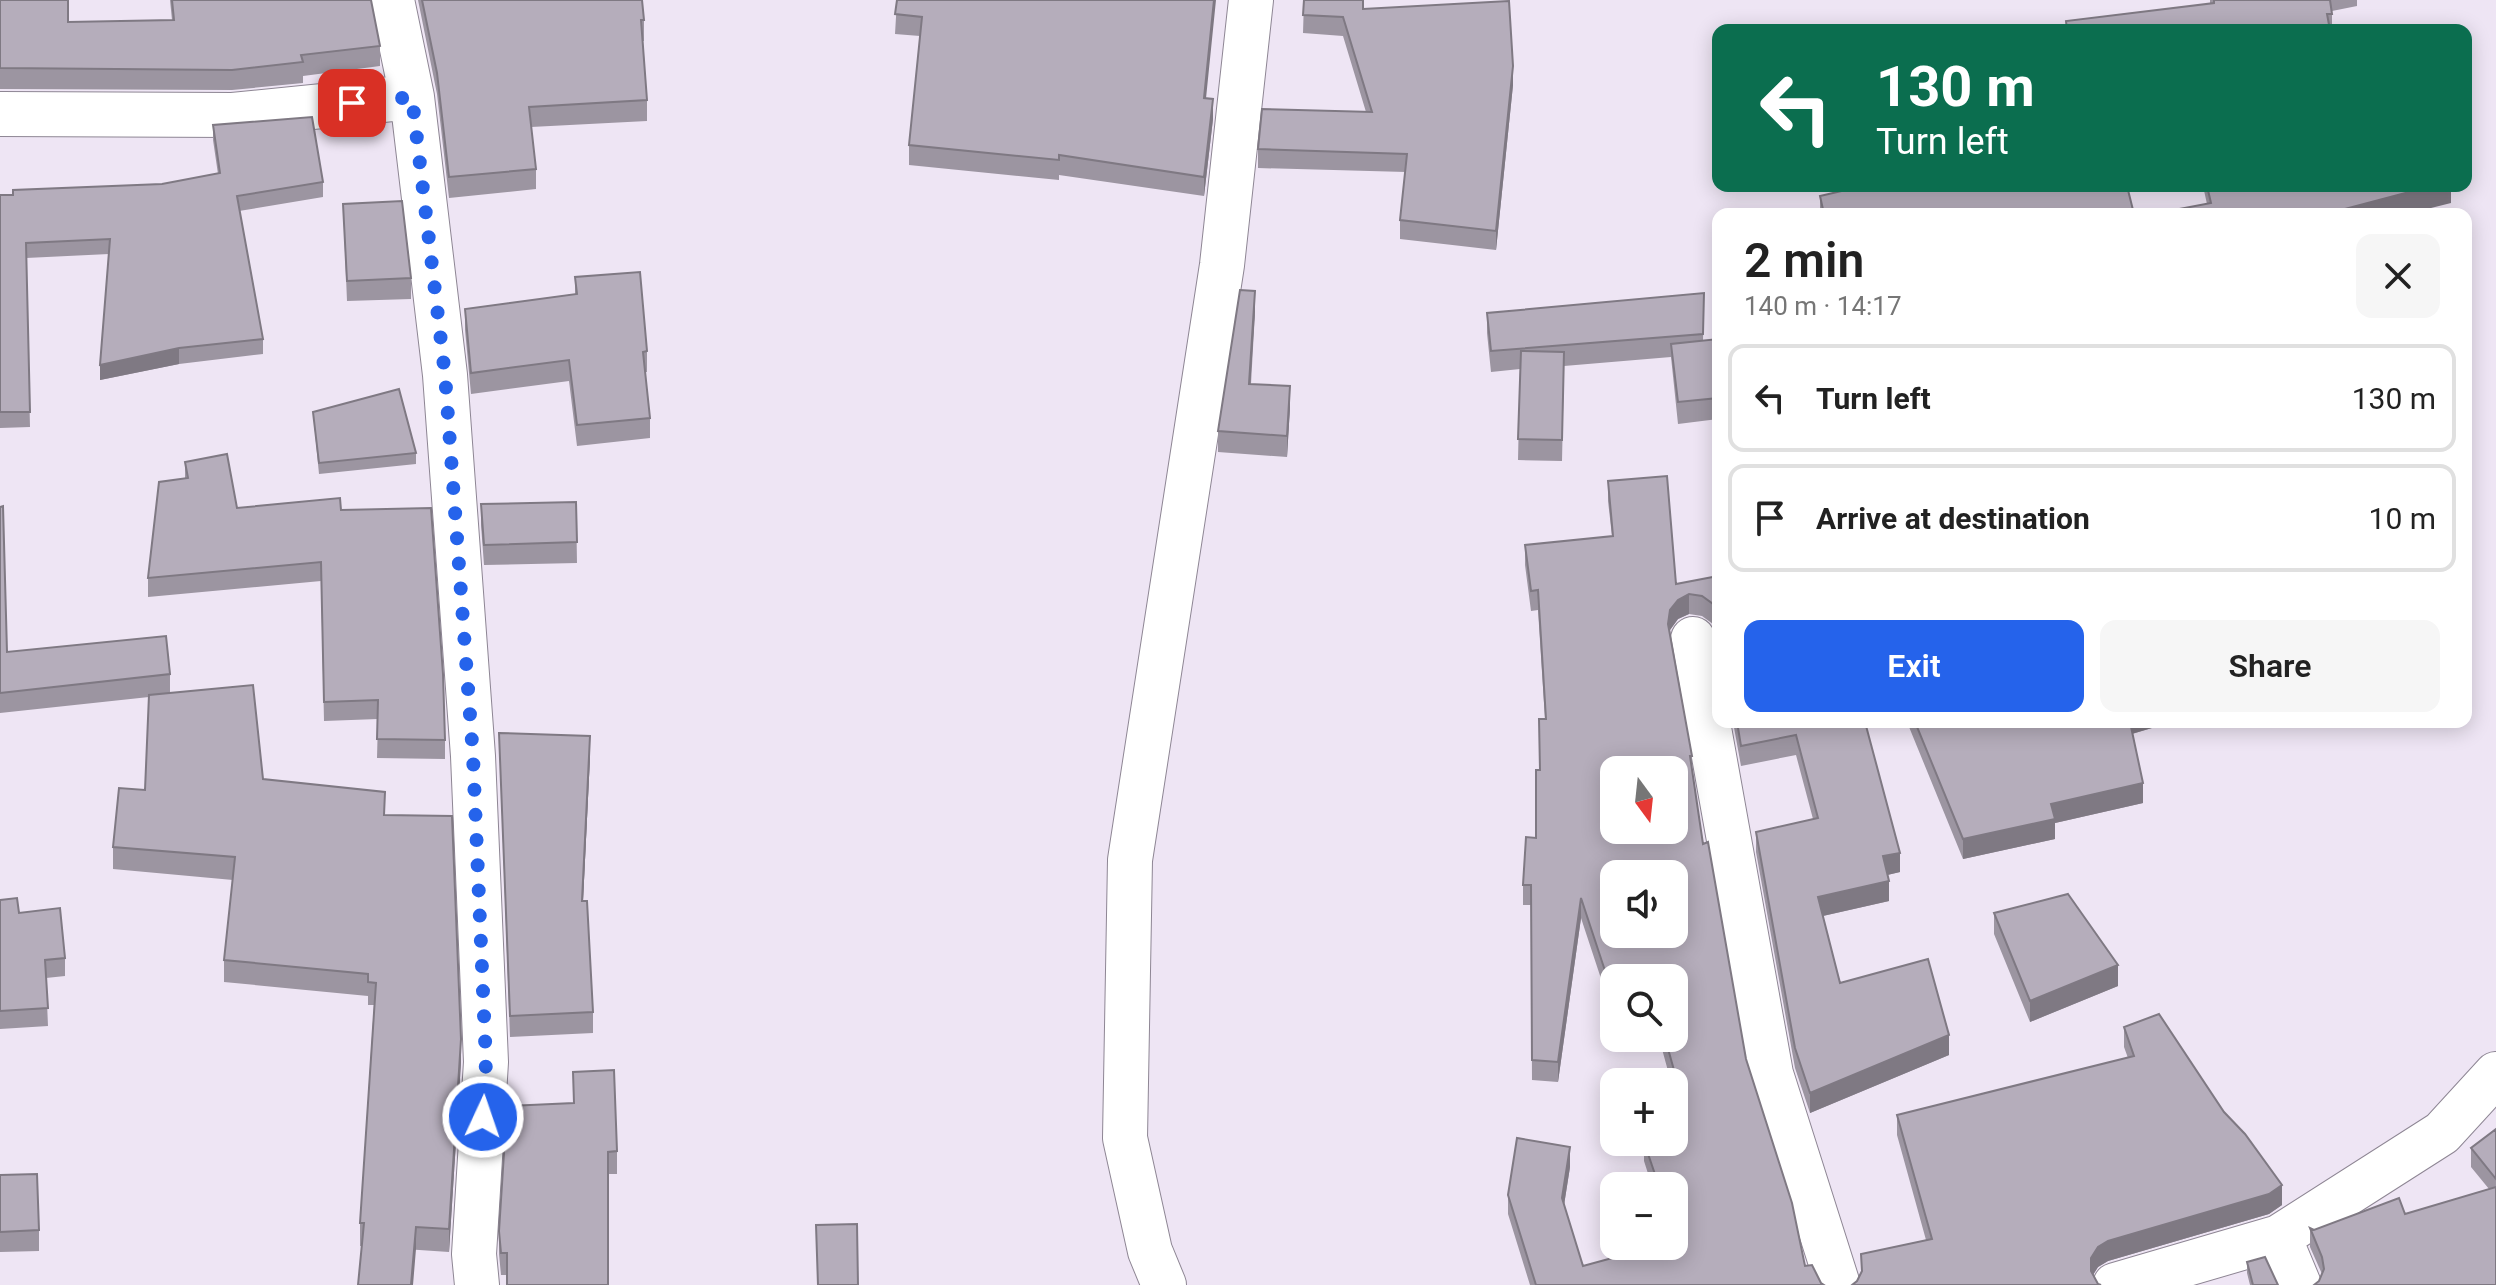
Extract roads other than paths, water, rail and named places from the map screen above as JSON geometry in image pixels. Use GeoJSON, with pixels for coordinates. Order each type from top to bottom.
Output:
{"type":"FeatureCollection","features":[{"type":"Feature","properties":{"kind":"street"},"geometry":{"type":"LineString","coordinates":[[392,0],[412,97],[445,375],[473,756],[486,1062],[474,1254],[477,1285]]}},
{"type":"Feature","properties":{"kind":"street"},"geometry":{"type":"LineString","coordinates":[[1164,1285],[1150,1251],[1125,1138],[1130,860],[1222,265],[1251,0]]}},
{"type":"Feature","properties":{"kind":"street"},"geometry":{"type":"LineString","coordinates":[[0,114],[233,115],[412,97]]}},
{"type":"Feature","properties":{"kind":"street"},"geometry":{"type":"LineString","coordinates":[[1693,639],[1771,1074],[1838,1285]]}},
{"type":"Feature","properties":{"kind":"street"},"geometry":{"type":"LineString","coordinates":[[2115,1285],[2279,1237],[2442,1133],[2490,1092]]}},
{"type":"Feature","properties":{"kind":"street"},"geometry":{"type":"LineString","coordinates":[[2279,1237],[2299,1285]]}}]}
